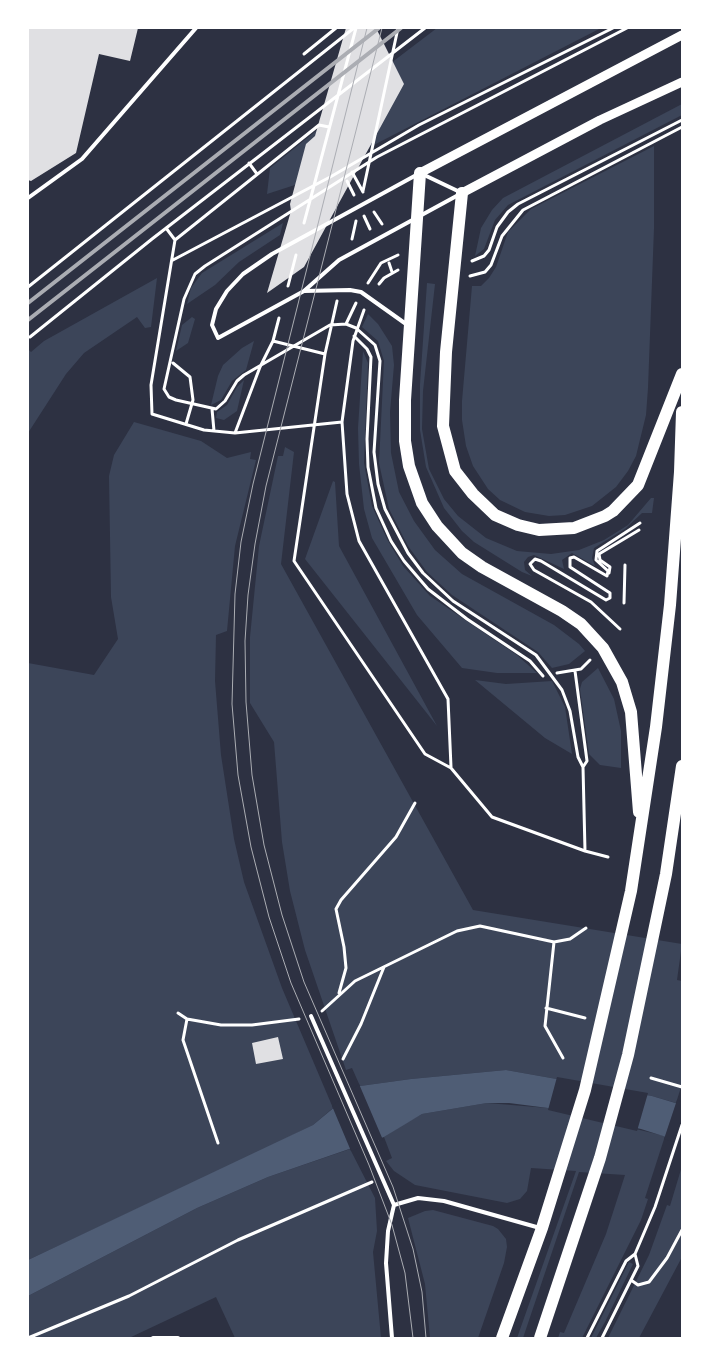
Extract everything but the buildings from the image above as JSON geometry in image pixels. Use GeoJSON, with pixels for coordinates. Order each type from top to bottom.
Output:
{"type":"FeatureCollection","features":[{"type":"Feature","properties":{"kind":"main road"},"geometry":{"type":"LineString","coordinates":[[420,173],[409,326],[405,441],[409,466],[422,503],[437,526],[462,553],[482,567],[562,611],[581,624],[604,648],[622,682],[631,712],[641,837]]}},
{"type":"Feature","properties":{"kind":"main road"},"geometry":{"type":"LineString","coordinates":[[462,193],[446,352],[443,426],[456,471],[473,494],[495,515],[518,525],[539,530],[574,528],[613,511],[638,486],[682,374]]}},
{"type":"Feature","properties":{"kind":"main road"},"geometry":{"type":"LineString","coordinates":[[502,1338],[542,1228],[596,1049],[641,837],[670,605],[680,472],[682,412]]}},
{"type":"Feature","properties":{"kind":"main road"},"geometry":{"type":"LineString","coordinates":[[540,1338],[600,1158],[628,1054],[652,943],[681,779]]}},
{"type":"Feature","properties":{"kind":"street"},"geometry":{"type":"LineString","coordinates":[[420,173],[682,35]]}},
{"type":"Feature","properties":{"kind":"street"},"geometry":{"type":"LineString","coordinates":[[462,193],[600,120],[682,82]]}},
{"type":"Feature","properties":{"kind":"lane"},"geometry":{"type":"LineString","coordinates":[[28,198],[82,159],[196,28]]}},
{"type":"Feature","properties":{"kind":"lane"},"geometry":{"type":"LineString","coordinates":[[420,173],[462,193],[339,260],[304,291],[218,338],[212,325],[216,309],[227,291],[243,274],[272,254],[420,173]]}},
{"type":"Feature","properties":{"kind":"lane"},"geometry":{"type":"LineString","coordinates":[[304,291],[350,290],[361,292],[409,326]]}},
{"type":"Feature","properties":{"kind":"lane"},"geometry":{"type":"LineString","coordinates":[[311,1016],[394,1205],[388,1231],[386,1263],[392,1338]]}},
{"type":"Feature","properties":{"kind":"lane"},"geometry":{"type":"LineString","coordinates":[[394,1205],[418,1198],[444,1201],[542,1228]]}},
{"type":"Feature","properties":{"kind":"lane"},"geometry":{"type":"LineString","coordinates":[[153,1338],[178,1338]]}},
{"type":"Feature","properties":{"kind":"path"},"geometry":{"type":"LineString","coordinates":[[304,54],[336,28]]}},
{"type":"Feature","properties":{"kind":"path"},"geometry":{"type":"LineString","coordinates":[[302,229],[355,28]]}},
{"type":"Feature","properties":{"kind":"path"},"geometry":{"type":"LineString","coordinates":[[28,287],[355,28]]}},
{"type":"Feature","properties":{"kind":"path"},"geometry":{"type":"LineString","coordinates":[[30,338],[166,228],[425,28]]}},
{"type":"Feature","properties":{"kind":"path"},"geometry":{"type":"LineString","coordinates":[[172,261],[342,172],[419,125],[613,28]]}},
{"type":"Feature","properties":{"kind":"path"},"geometry":{"type":"LineString","coordinates":[[356,328],[346,324],[330,325],[244,375],[230,390],[225,401],[216,409],[169,397],[164,389],[184,298],[195,274],[205,266],[397,145],[627,28]]}},
{"type":"Feature","properties":{"kind":"path"},"geometry":{"type":"LineString","coordinates":[[472,261],[479,259],[489,250],[498,226],[508,212],[518,204],[682,120]]}},
{"type":"Feature","properties":{"kind":"path"},"geometry":{"type":"LineString","coordinates":[[330,127],[319,125],[175,240],[151,385],[152,414],[214,431],[235,434],[342,422]]}},
{"type":"Feature","properties":{"kind":"path"},"geometry":{"type":"LineString","coordinates":[[470,276],[485,272],[491,265],[502,236],[523,210],[682,127]]}},
{"type":"Feature","properties":{"kind":"path"},"geometry":{"type":"LineString","coordinates":[[249,163],[257,174]]}},
{"type":"Feature","properties":{"kind":"path"},"geometry":{"type":"LineString","coordinates":[[352,172],[358,184]]}},
{"type":"Feature","properties":{"kind":"path"},"geometry":{"type":"LineString","coordinates":[[370,205],[381,224]]}},
{"type":"Feature","properties":{"kind":"path"},"geometry":{"type":"LineString","coordinates":[[166,228],[175,240]]}},
{"type":"Feature","properties":{"kind":"path"},"geometry":{"type":"LineString","coordinates":[[285,294],[298,248]]}},
{"type":"Feature","properties":{"kind":"path"},"geometry":{"type":"LineString","coordinates":[[395,249],[396,254]]}},
{"type":"Feature","properties":{"kind":"path"},"geometry":{"type":"LineString","coordinates":[[370,280],[381,263],[396,254],[404,256]]}},
{"type":"Feature","properties":{"kind":"path"},"geometry":{"type":"LineString","coordinates":[[389,263],[392,272]]}},
{"type":"Feature","properties":{"kind":"path"},"geometry":{"type":"LineString","coordinates":[[379,284],[392,272],[400,270]]}},
{"type":"Feature","properties":{"kind":"path"},"geometry":{"type":"LineString","coordinates":[[364,310],[356,328],[342,422],[347,494],[358,541],[448,699],[451,768]]}},
{"type":"Feature","properties":{"kind":"path"},"geometry":{"type":"LineString","coordinates":[[235,434],[260,367],[273,341],[280,313]]}},
{"type":"Feature","properties":{"kind":"path"},"geometry":{"type":"LineString","coordinates":[[273,341],[325,354],[294,561],[425,754],[451,768],[492,817],[585,851],[608,857]]}},
{"type":"Feature","properties":{"kind":"path"},"geometry":{"type":"LineString","coordinates":[[173,363],[190,377],[192,404],[186,424]]}},
{"type":"Feature","properties":{"kind":"path"},"geometry":{"type":"LineString","coordinates":[[212,409],[214,431]]}},
{"type":"Feature","properties":{"kind":"path"},"geometry":{"type":"LineString","coordinates":[[609,573],[596,560],[597,551],[640,523]]}},
{"type":"Feature","properties":{"kind":"path"},"geometry":{"type":"LineString","coordinates":[[620,629],[591,602],[534,570],[530,564],[535,559],[541,560],[606,600],[610,598],[610,593],[570,567],[570,558],[574,557],[603,576],[607,576],[610,567],[600,560],[599,554],[639,530]]}},
{"type":"Feature","properties":{"kind":"path"},"geometry":{"type":"LineString","coordinates":[[624,603],[625,565]]}},
{"type":"Feature","properties":{"kind":"path"},"geometry":{"type":"LineString","coordinates":[[557,674],[582,669],[590,660]]}},
{"type":"Feature","properties":{"kind":"path"},"geometry":{"type":"LineString","coordinates":[[575,671],[587,761],[583,767]]}},
{"type":"Feature","properties":{"kind":"path"},"geometry":{"type":"LineString","coordinates":[[551,674],[562,690],[568,705],[578,757],[583,767],[585,851]]}},
{"type":"Feature","properties":{"kind":"path"},"geometry":{"type":"LineString","coordinates":[[339,994],[346,968],[344,947],[336,909],[341,900],[396,837],[415,803]]}},
{"type":"Feature","properties":{"kind":"path"},"geometry":{"type":"LineString","coordinates":[[178,1013],[187,1019],[221,1025],[252,1026],[311,1016],[326,1009],[339,994],[355,981],[456,931],[480,926],[554,942],[570,939],[586,928]]}},
{"type":"Feature","properties":{"kind":"path"},"geometry":{"type":"LineString","coordinates":[[554,942],[545,1026],[562,1058]]}},
{"type":"Feature","properties":{"kind":"path"},"geometry":{"type":"LineString","coordinates":[[333,1065],[344,1058],[350,1049],[384,966]]}},
{"type":"Feature","properties":{"kind":"path"},"geometry":{"type":"LineString","coordinates":[[546,1008],[577,1016]]}},
{"type":"Feature","properties":{"kind":"path"},"geometry":{"type":"LineString","coordinates":[[187,1019],[183,1040],[218,1143]]}},
{"type":"Feature","properties":{"kind":"path"},"geometry":{"type":"LineString","coordinates":[[652,1078],[682,1087]]}},
{"type":"Feature","properties":{"kind":"path"},"geometry":{"type":"LineString","coordinates":[[587,1338],[626,1261],[635,1254],[657,1202],[682,1125]]}},
{"type":"Feature","properties":{"kind":"path"},"geometry":{"type":"LineString","coordinates":[[28,1338],[129,1296],[238,1240],[381,1178]]}},
{"type":"Feature","properties":{"kind":"path"},"geometry":{"type":"LineString","coordinates":[[631,1280],[638,1285],[649,1282],[667,1258],[682,1230]]}},
{"type":"Feature","properties":{"kind":"path"},"geometry":{"type":"LineString","coordinates":[[602,1338],[638,1266],[635,1254]]}},
{"type":"Feature","properties":{"kind":"shaded area"},"geometry":{"type":"Polygon","coordinates":[[[437,28],[601,28],[298,184],[267,194],[270,168],[317,130],[320,117],[437,28]]]}},
{"type":"Feature","properties":{"kind":"shaded area"},"geometry":{"type":"Polygon","coordinates":[[[682,104],[682,115],[508,205],[495,220],[484,249],[475,256],[481,228],[492,210],[503,198],[682,104]]]}},
{"type":"Feature","properties":{"kind":"shaded area"},"geometry":{"type":"Polygon","coordinates":[[[654,146],[654,228],[648,388],[646,415],[636,456],[616,487],[592,506],[565,515],[549,516],[525,512],[500,500],[488,489],[473,466],[466,446],[462,420],[462,401],[472,286],[481,286],[489,278],[496,267],[508,232],[531,209],[654,146]]]}},
{"type":"Feature","properties":{"kind":"shaded area"},"geometry":{"type":"Polygon","coordinates":[[[283,223],[280,235],[239,262],[215,285],[187,304],[191,288],[202,273],[283,223]]]}},
{"type":"Feature","properties":{"kind":"shaded area"},"geometry":{"type":"Polygon","coordinates":[[[157,278],[151,327],[145,328],[137,317],[84,353],[66,374],[28,433],[28,349],[31,352],[44,341],[157,278]]]}},
{"type":"Feature","properties":{"kind":"shaded area"},"geometry":{"type":"Polygon","coordinates":[[[427,283],[435,284],[423,391],[422,429],[429,469],[444,499],[458,516],[486,538],[517,551],[551,554],[579,550],[604,540],[628,525],[651,498],[654,498],[652,513],[642,513],[625,529],[594,548],[592,558],[595,566],[572,553],[562,560],[564,569],[534,555],[528,557],[524,562],[525,570],[532,576],[522,572],[474,542],[462,531],[444,508],[426,467],[420,430],[420,384],[427,283]]]}},
{"type":"Feature","properties":{"kind":"shaded area"},"geometry":{"type":"Polygon","coordinates":[[[368,314],[378,324],[392,346],[394,365],[390,412],[391,453],[399,492],[414,521],[435,550],[462,574],[554,625],[579,644],[585,651],[569,664],[552,668],[538,652],[452,595],[427,572],[408,546],[389,509],[379,463],[384,361],[378,341],[362,327],[368,314]]]}},
{"type":"Feature","properties":{"kind":"shaded area"},"geometry":{"type":"Polygon","coordinates":[[[192,317],[195,319],[188,343],[176,351],[182,325],[192,317]]]}},
{"type":"Feature","properties":{"kind":"shaded area"},"geometry":{"type":"Polygon","coordinates":[[[254,341],[246,370],[232,381],[221,400],[211,405],[218,376],[223,365],[242,348],[254,341]]]}},
{"type":"Feature","properties":{"kind":"shaded area"},"geometry":{"type":"Polygon","coordinates":[[[363,351],[368,363],[364,463],[372,506],[387,539],[403,566],[430,596],[517,655],[537,673],[497,673],[462,668],[417,615],[372,538],[364,509],[359,464],[358,428],[363,351]]]}},
{"type":"Feature","properties":{"kind":"shaded area"},"geometry":{"type":"Polygon","coordinates":[[[244,380],[237,411],[224,420],[216,418],[217,412],[227,405],[237,387],[244,380]]]}},
{"type":"Feature","properties":{"kind":"shaded area"},"geometry":{"type":"Polygon","coordinates":[[[134,422],[201,441],[227,458],[251,452],[250,459],[256,460],[235,546],[227,631],[216,635],[215,681],[221,755],[234,839],[244,882],[282,988],[333,1108],[313,1125],[263,1150],[28,1260],[28,663],[94,675],[118,639],[111,597],[109,476],[114,455],[134,422]]]}},
{"type":"Feature","properties":{"kind":"shaded area"},"geometry":{"type":"Polygon","coordinates":[[[285,447],[294,452],[281,564],[473,910],[682,944],[677,980],[682,981],[682,1084],[676,1103],[652,1096],[506,1070],[360,1086],[352,1068],[346,1070],[305,950],[290,891],[282,842],[274,742],[250,703],[250,637],[259,546],[278,456],[283,456],[285,447]]]}},
{"type":"Feature","properties":{"kind":"shaded area"},"geometry":{"type":"Polygon","coordinates":[[[333,481],[335,482],[339,546],[437,726],[305,559],[333,481]]]}},
{"type":"Feature","properties":{"kind":"shaded area"},"geometry":{"type":"Polygon","coordinates":[[[598,668],[614,699],[621,731],[621,768],[600,765],[589,754],[580,689],[582,682],[598,668]]]}},
{"type":"Feature","properties":{"kind":"shaded area"},"geometry":{"type":"Polygon","coordinates":[[[475,680],[506,684],[552,681],[565,707],[572,754],[545,738],[475,680]]]}},
{"type":"Feature","properties":{"kind":"shaded area"},"geometry":{"type":"Polygon","coordinates":[[[506,1070],[652,1096],[682,1105],[682,1142],[641,1129],[548,1108],[509,1103],[487,1103],[422,1114],[384,1137],[268,1177],[197,1208],[28,1296],[28,1260],[313,1125],[360,1086],[506,1070]]]}},
{"type":"Feature","properties":{"kind":"shaded area"},"geometry":{"type":"Polygon","coordinates":[[[487,1103],[548,1108],[665,1136],[645,1198],[648,1199],[641,1220],[582,1338],[558,1338],[560,1332],[564,1333],[606,1234],[625,1175],[579,1172],[523,1338],[517,1338],[576,1171],[531,1168],[527,1191],[520,1199],[507,1203],[415,1185],[394,1171],[386,1161],[392,1158],[384,1137],[404,1124],[422,1114],[487,1103]]]}},
{"type":"Feature","properties":{"kind":"shaded area"},"geometry":{"type":"Polygon","coordinates":[[[350,1149],[375,1198],[377,1231],[373,1252],[381,1338],[235,1338],[216,1297],[129,1338],[28,1338],[28,1296],[197,1208],[268,1177],[350,1149]]]}},
{"type":"Feature","properties":{"kind":"shaded area"},"geometry":{"type":"Polygon","coordinates":[[[682,1166],[682,1257],[639,1338],[608,1338],[649,1255],[667,1205],[670,1206],[682,1166]]]}},
{"type":"Feature","properties":{"kind":"shaded area"},"geometry":{"type":"Polygon","coordinates":[[[433,1210],[493,1226],[506,1239],[507,1247],[504,1263],[478,1338],[430,1338],[425,1284],[408,1218],[433,1210]]]}},
{"type":"Feature","properties":{"kind":"shaded area"},"geometry":{"type":"Polygon","coordinates":[[[629,1262],[633,1264],[605,1322],[596,1338],[591,1338],[629,1262]]]}},
{"type":"Feature","properties":{"kind":"pier"},"geometry":{"type":"Polygon","coordinates":[[[557,1077],[648,1093],[637,1131],[548,1110],[557,1077]]]}},
{"type":"Feature","properties":{"kind":"pier"},"geometry":{"type":"Polygon","coordinates":[[[359,1084],[383,1140],[351,1151],[332,1106],[359,1084]]]}},
{"type":"Feature","properties":{"kind":"pier"},"geometry":{"type":"Polygon","coordinates":[[[677,1100],[682,1102],[682,1144],[664,1139],[677,1100]]]}},
{"type":"Feature","properties":{"kind":"tram line"},"geometry":{"type":"LineString","coordinates":[[367,28],[253,484],[241,542],[235,594],[232,704],[238,775],[251,847],[269,917],[291,983],[369,1165],[392,1225],[405,1273],[413,1338]]}},
{"type":"Feature","properties":{"kind":"tram line"},"geometry":{"type":"LineString","coordinates":[[382,28],[266,486],[248,595],[245,641],[246,702],[252,775],[264,845],[282,915],[304,982],[393,1187],[413,1249],[422,1292],[426,1338]]}},
{"type":"Feature","properties":{"kind":"railway"},"geometry":{"type":"LineString","coordinates":[[28,303],[379,28]]}},
{"type":"Feature","properties":{"kind":"railway"},"geometry":{"type":"LineString","coordinates":[[28,320],[401,28]]}}]}
